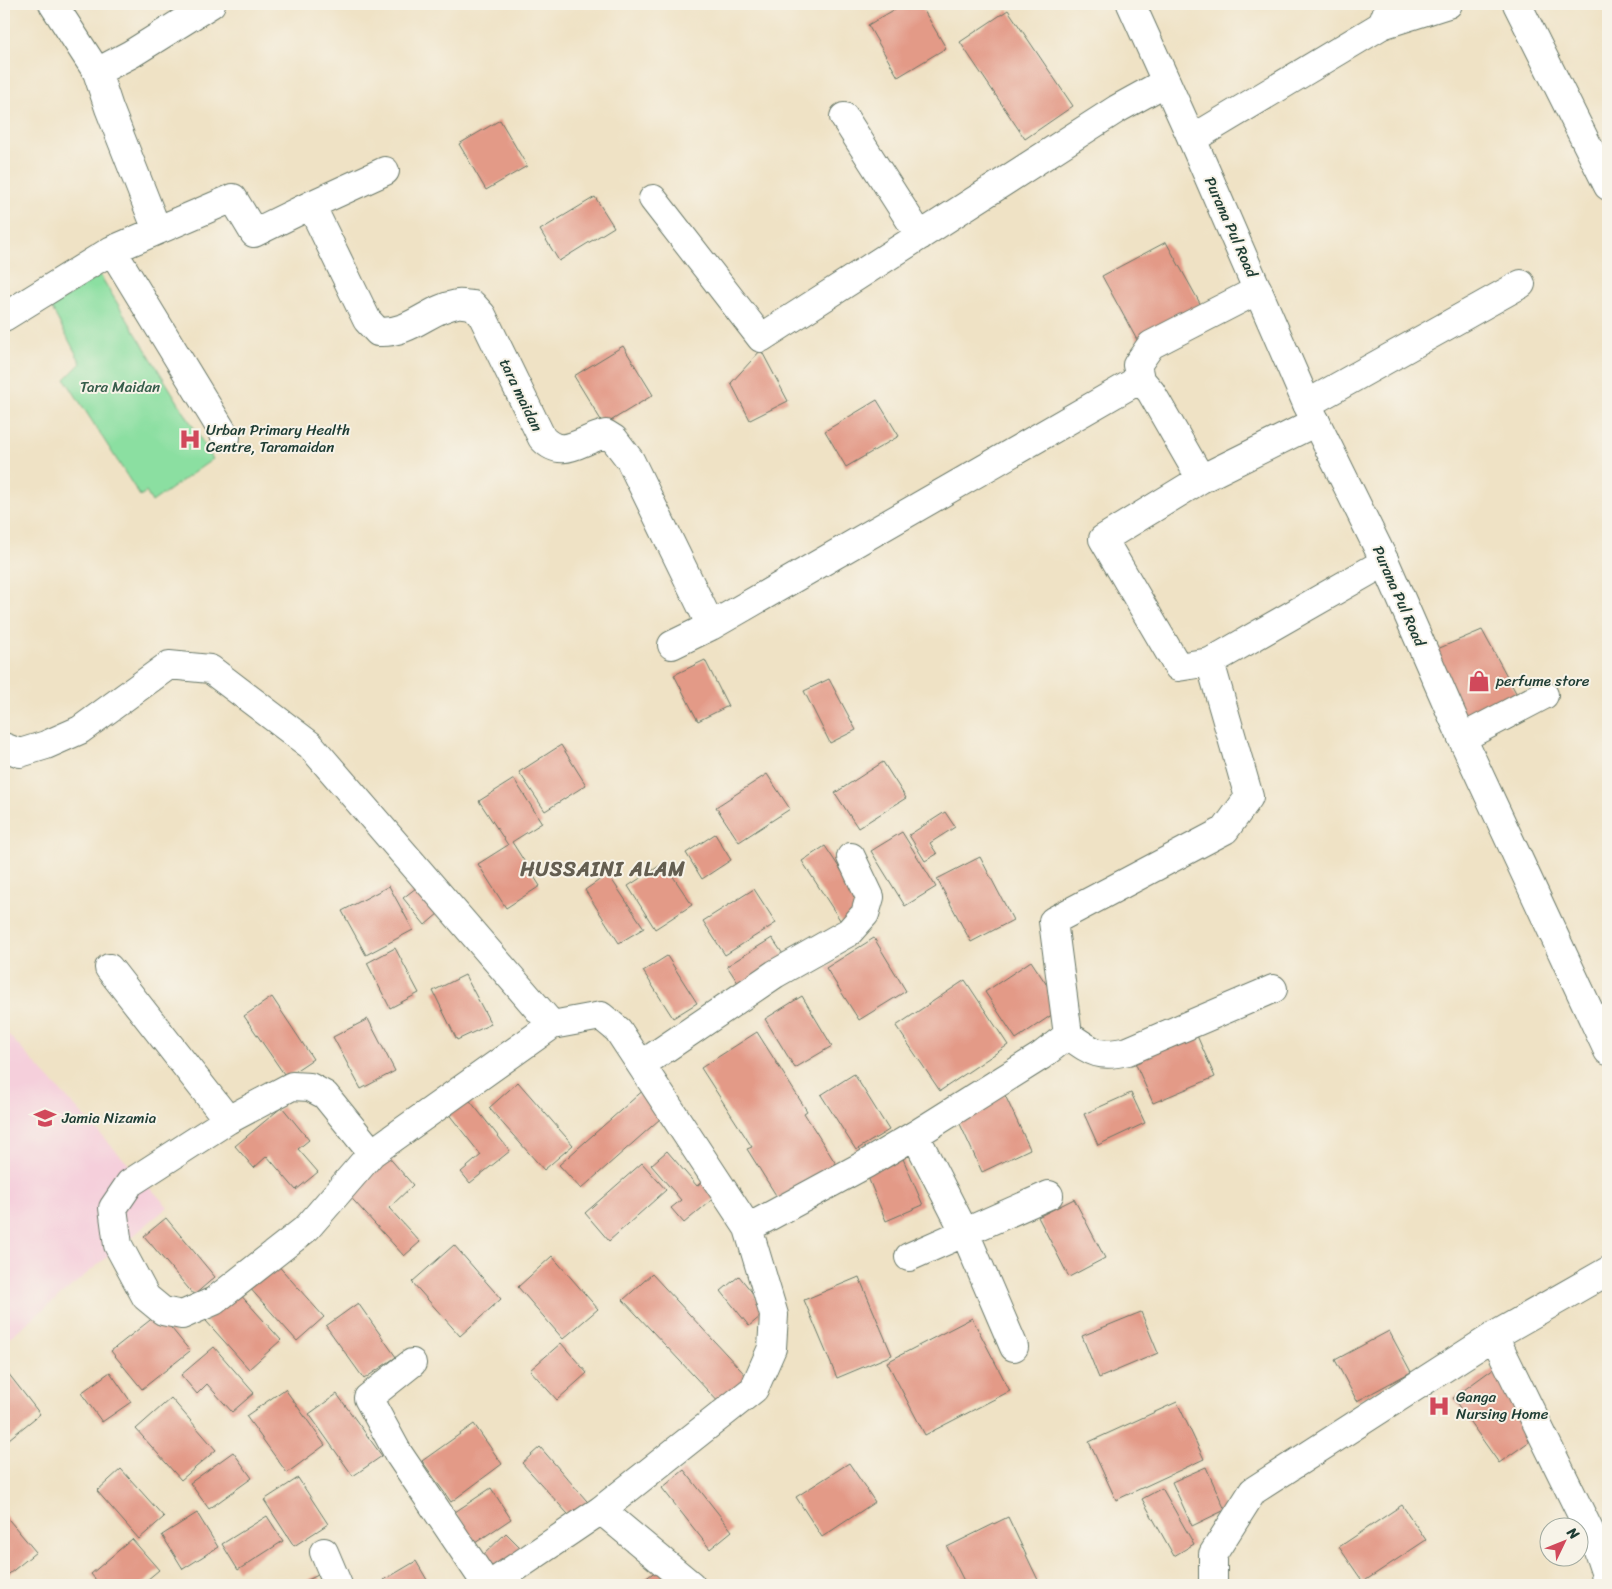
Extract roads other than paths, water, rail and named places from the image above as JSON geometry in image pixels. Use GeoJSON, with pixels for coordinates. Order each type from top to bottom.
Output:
{"type":"FeatureCollection","features":[{"type":"Feature","properties":{"kind":"street"},"geometry":{"type":"LineString","coordinates":[[53,4],[97,72],[109,108],[158,230]]}},
{"type":"Feature","properties":{"kind":"street"},"geometry":{"type":"LineString","coordinates":[[97,72],[131,54],[211,4]]}},
{"type":"Feature","properties":{"kind":"street","name":"Purana Pul Road"},"geometry":{"type":"LineString","coordinates":[[1131,4],[1311,413],[1385,562],[1462,738],[1608,1051]]}},
{"type":"Feature","properties":{"kind":"street"},"geometry":{"type":"LineString","coordinates":[[1192,139],[1386,14],[1448,4]]}},
{"type":"Feature","properties":{"kind":"street"},"geometry":{"type":"LineString","coordinates":[[1517,4],[1608,186]]}},
{"type":"Feature","properties":{"kind":"street"},"geometry":{"type":"LineString","coordinates":[[653,199],[761,338],[1117,109],[1166,82]]}},
{"type":"Feature","properties":{"kind":"street"},"geometry":{"type":"LineString","coordinates":[[844,117],[920,236]]}},
{"type":"Feature","properties":{"kind":"street"},"geometry":{"type":"LineString","coordinates":[[4,317],[112,250],[233,198],[254,233],[385,171]]}},
{"type":"Feature","properties":{"kind":"street","name":"tara maidan"},"geometry":{"type":"LineString","coordinates":[[311,205],[367,320],[378,332],[391,333],[402,329],[446,307],[458,304],[473,305],[482,315],[542,438],[550,446],[561,449],[595,436],[606,434],[614,439],[630,460],[711,626]]}},
{"type":"Feature","properties":{"kind":"street"},"geometry":{"type":"LineString","coordinates":[[112,250],[226,436]]}},
{"type":"Feature","properties":{"kind":"street"},"geometry":{"type":"LineString","coordinates":[[1385,562],[1210,662],[1178,666],[1103,539],[1521,284]]}},
{"type":"Feature","properties":{"kind":"street"},"geometry":{"type":"LineString","coordinates":[[1201,479],[1151,392],[1140,378],[1137,365],[1152,345],[1258,290]]}},
{"type":"Feature","properties":{"kind":"street"},"geometry":{"type":"LineString","coordinates":[[672,645],[711,626],[1140,378]]}},
{"type":"Feature","properties":{"kind":"street"},"geometry":{"type":"LineString","coordinates":[[1210,662],[1249,797],[1225,830],[1053,921],[1068,1035],[1093,1052],[1112,1055],[1128,1051],[1274,989]]}},
{"type":"Feature","properties":{"kind":"street"},"geometry":{"type":"LineString","coordinates":[[4,747],[20,753],[46,746],[80,730],[169,665],[210,669],[310,745],[552,1025]]}},
{"type":"Feature","properties":{"kind":"street"},"geometry":{"type":"LineString","coordinates":[[1462,738],[1544,694]]}},
{"type":"Feature","properties":{"kind":"street"},"geometry":{"type":"LineString","coordinates":[[641,1065],[775,974],[849,932],[865,914],[870,897],[852,857]]}},
{"type":"Feature","properties":{"kind":"street"},"geometry":{"type":"LineString","coordinates":[[109,968],[228,1120]]}},
{"type":"Feature","properties":{"kind":"street"},"geometry":{"type":"LineString","coordinates":[[372,1153],[325,1094],[310,1087],[292,1086],[228,1120],[130,1183],[113,1208],[118,1245],[146,1297],[164,1311],[182,1315],[214,1301],[307,1228],[372,1153],[552,1025],[601,1016],[618,1030],[748,1228],[774,1315],[772,1348],[754,1389],[601,1510],[488,1585],[398,1453],[368,1398],[412,1363]]}},
{"type":"Feature","properties":{"kind":"street"},"geometry":{"type":"LineString","coordinates":[[748,1228],[915,1135],[1041,1056],[1068,1035]]}},
{"type":"Feature","properties":{"kind":"street"},"geometry":{"type":"LineString","coordinates":[[915,1135],[965,1233],[1014,1347]]}},
{"type":"Feature","properties":{"kind":"street"},"geometry":{"type":"LineString","coordinates":[[909,1257],[1049,1195]]}},
{"type":"Feature","properties":{"kind":"street"},"geometry":{"type":"LineString","coordinates":[[1213,1585],[1213,1554],[1253,1491],[1494,1336],[1608,1271]]}},
{"type":"Feature","properties":{"kind":"street"},"geometry":{"type":"LineString","coordinates":[[1494,1336],[1595,1542],[1606,1575],[1604,1585]]}},
{"type":"Feature","properties":{"kind":"street"},"geometry":{"type":"LineString","coordinates":[[601,1510],[691,1585]]}},
{"type":"Feature","properties":{"kind":"street"},"geometry":{"type":"LineString","coordinates":[[324,1552],[338,1585]]}},
{"type":"Feature","properties":{"kind":"place","name":"Urban Primary Health Centre, Taramaidan"},"geometry":{"type":"Point","coordinates":[190,439]}},
{"type":"Feature","properties":{"kind":"place","name":"perfume store"},"geometry":{"type":"Point","coordinates":[1479,681]}},
{"type":"Feature","properties":{"kind":"place","name":"Jamia Nizamia"},"geometry":{"type":"Point","coordinates":[45,1118]}},
{"type":"Feature","properties":{"kind":"place","name":"Ganga Nursing Home"},"geometry":{"type":"Point","coordinates":[1439,1406]}},
{"type":"Feature","properties":{"kind":"district","name":"HUSSAINI ALAM"},"geometry":{"type":"Point","coordinates":[603,869]}},
{"type":"Feature","properties":{"kind":"park label","name":"Tara Maidan"},"geometry":{"type":"Point","coordinates":[120,387]}}]}
